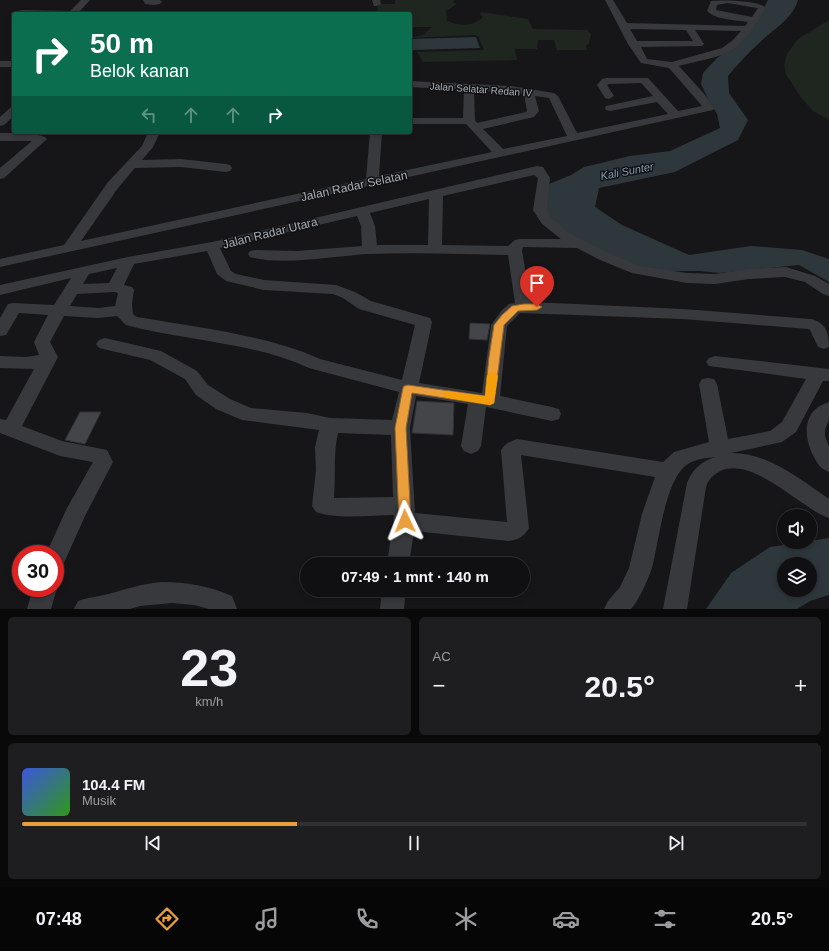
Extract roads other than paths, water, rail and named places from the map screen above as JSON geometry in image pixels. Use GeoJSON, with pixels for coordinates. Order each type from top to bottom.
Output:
{"type":"FeatureCollection","features":[{"type":"Feature","properties":{"kind":"street"},"geometry":{"type":"LineString","coordinates":[[74,12],[86,0]]}},
{"type":"Feature","properties":{"kind":"street"},"geometry":{"type":"LineString","coordinates":[[147,0],[148,2],[158,2]]}},
{"type":"Feature","properties":{"kind":"street"},"geometry":{"type":"LineString","coordinates":[[609,0],[644,62],[672,65],[720,52],[732,45],[748,29],[761,7],[728,1],[714,3],[711,11],[716,14],[753,20]]}},
{"type":"Feature","properties":{"kind":"street"},"geometry":{"type":"LineString","coordinates":[[4,15],[12,14]]}},
{"type":"Feature","properties":{"kind":"street"},"geometry":{"type":"LineString","coordinates":[[624,26],[748,29]]}},
{"type":"Feature","properties":{"kind":"street"},"geometry":{"type":"LineString","coordinates":[[688,27],[706,44]]}},
{"type":"Feature","properties":{"kind":"street"},"geometry":{"type":"LineString","coordinates":[[633,44],[732,45]]}},
{"type":"Feature","properties":{"kind":"street"},"geometry":{"type":"LineString","coordinates":[[0,64],[12,64]]}},
{"type":"Feature","properties":{"kind":"street","name":"Jalan Radar Selatan"},"geometry":{"type":"LineString","coordinates":[[0,263],[709,108],[702,98],[672,65]]}},
{"type":"Feature","properties":{"kind":"street"},"geometry":{"type":"LineString","coordinates":[[660,98],[610,102],[602,85],[603,83],[611,80],[638,79],[647,82],[676,116]]}},
{"type":"Feature","properties":{"kind":"street","name":"Jalan Selatar Redan IV"},"geometry":{"type":"LineString","coordinates":[[412,87],[511,89],[553,96],[574,138]]}},
{"type":"Feature","properties":{"kind":"street"},"geometry":{"type":"LineString","coordinates":[[469,88],[472,124],[501,154]]}},
{"type":"Feature","properties":{"kind":"street"},"geometry":{"type":"LineString","coordinates":[[412,121],[472,124],[530,115],[533,111],[529,91]]}},
{"type":"Feature","properties":{"kind":"street"},"geometry":{"type":"LineString","coordinates":[[0,106],[12,106]]}},
{"type":"Feature","properties":{"kind":"street"},"geometry":{"type":"LineString","coordinates":[[0,124],[12,112]]}},
{"type":"Feature","properties":{"kind":"street"},"geometry":{"type":"LineString","coordinates":[[69,248],[113,185],[134,164],[147,147],[153,134]]}},
{"type":"Feature","properties":{"kind":"street"},"geometry":{"type":"LineString","coordinates":[[372,182],[376,134]]}},
{"type":"Feature","properties":{"kind":"street"},"geometry":{"type":"LineString","coordinates":[[0,137],[32,137],[41,139],[0,175]]}},
{"type":"Feature","properties":{"kind":"street"},"geometry":{"type":"LineString","coordinates":[[134,164],[181,163],[226,168]]}},
{"type":"Feature","properties":{"kind":"street","name":"Jalan Radar Utara"},"geometry":{"type":"LineString","coordinates":[[0,290],[128,261],[212,246],[538,170],[544,178],[540,203],[542,215],[556,230],[581,244]]}},
{"type":"Feature","properties":{"kind":"street"},"geometry":{"type":"LineString","coordinates":[[435,249],[436,194]]}},
{"type":"Feature","properties":{"kind":"street"},"geometry":{"type":"LineString","coordinates":[[362,211],[368,226],[370,250]]}},
{"type":"Feature","properties":{"kind":"street"},"geometry":{"type":"LineString","coordinates":[[524,307],[515,251],[515,247],[520,243],[581,244],[605,257],[644,272],[687,278],[715,279],[756,273],[786,272],[810,279],[829,291]]}},
{"type":"Feature","properties":{"kind":"street"},"geometry":{"type":"LineString","coordinates":[[212,246],[225,274],[231,278],[264,285],[336,290],[349,295],[365,305],[422,321],[424,324],[400,428],[405,513],[399,557]]}},
{"type":"Feature","properties":{"kind":"street"},"geometry":{"type":"LineString","coordinates":[[255,254],[273,255],[370,250],[435,249],[515,251]]}},
{"type":"Feature","properties":{"kind":"street"},"geometry":{"type":"LineString","coordinates":[[115,287],[128,261]]}},
{"type":"Feature","properties":{"kind":"street"},"geometry":{"type":"LineString","coordinates":[[49,357],[42,342],[58,311],[82,272]]}},
{"type":"Feature","properties":{"kind":"street"},"geometry":{"type":"LineString","coordinates":[[72,290],[115,287],[125,289],[123,310],[127,318],[132,320],[258,345],[302,358],[315,364],[408,388],[484,400],[552,414]]}},
{"type":"Feature","properties":{"kind":"street"},"geometry":{"type":"LineString","coordinates":[[471,446],[494,357],[499,325],[515,308],[524,307],[683,314],[811,324],[817,327],[824,343]]}},
{"type":"Feature","properties":{"kind":"street"},"geometry":{"type":"LineString","coordinates":[[0,330],[14,308],[98,313],[123,310]]}},
{"type":"Feature","properties":{"kind":"street"},"geometry":{"type":"LineString","coordinates":[[105,344],[155,355],[191,375],[202,390],[223,404],[249,415],[307,420],[330,425],[400,428]]}},
{"type":"Feature","properties":{"kind":"street"},"geometry":{"type":"LineString","coordinates":[[0,362],[36,363],[44,362],[49,357]]}},
{"type":"Feature","properties":{"kind":"street"},"geometry":{"type":"LineString","coordinates":[[49,357],[6,428],[60,448],[100,456],[103,459],[103,462],[75,514],[61,545]]}},
{"type":"Feature","properties":{"kind":"street"},"geometry":{"type":"LineString","coordinates":[[616,609],[628,595],[640,569],[653,514],[667,471],[681,458],[695,453],[775,437],[789,427],[824,375],[715,362]]}},
{"type":"Feature","properties":{"kind":"street"},"geometry":{"type":"LineString","coordinates":[[708,384],[720,448]]}},
{"type":"Feature","properties":{"kind":"street"},"geometry":{"type":"LineString","coordinates":[[829,409],[814,430],[815,439],[822,454],[829,464]]}},
{"type":"Feature","properties":{"kind":"street"},"geometry":{"type":"LineString","coordinates":[[330,425],[325,447],[326,470],[323,506],[405,513],[509,532],[518,528],[511,452],[511,450],[517,447],[667,471]]}},
{"type":"Feature","properties":{"kind":"street"},"geometry":{"type":"LineString","coordinates":[[675,609],[680,590],[685,548],[695,490],[701,476],[712,465],[732,461],[756,465],[770,472],[829,509]]}},
{"type":"Feature","properties":{"kind":"street"},"geometry":{"type":"LineString","coordinates":[[86,609],[112,604],[138,596],[158,593],[188,594],[214,598],[224,604],[225,609]]}},
{"type":"Feature","properties":{"kind":"street"},"geometry":{"type":"LineString","coordinates":[[39,609],[42,597]]}},
{"type":"Feature","properties":{"kind":"street"},"geometry":{"type":"LineString","coordinates":[[392,609],[393,597]]}},
{"type":"Feature","properties":{"kind":"water","name":"Kali Sunter"},"geometry":{"type":"Polygon","coordinates":[[[768,0],[798,0],[795,7],[786,19],[763,39],[728,76],[729,93],[748,120],[738,140],[675,172],[599,188],[595,207],[622,225],[689,255],[751,246],[802,250],[829,259],[829,282],[799,265],[720,273],[700,271],[642,271],[563,233],[543,207],[549,184],[571,175],[584,167],[630,156],[670,151],[720,128],[717,114],[701,84],[703,73],[717,58],[739,42],[755,25],[768,0]]]}},
{"type":"Feature","properties":{"kind":"water"},"geometry":{"type":"Polygon","coordinates":[[[476,37],[480,48],[412,50],[412,39],[476,37]]]}},
{"type":"Feature","properties":{"kind":"water"},"geometry":{"type":"Polygon","coordinates":[[[829,538],[829,595],[810,601],[797,609],[706,609],[731,573],[770,547],[777,546],[777,549],[817,549],[817,540],[829,538]]]}}]}
